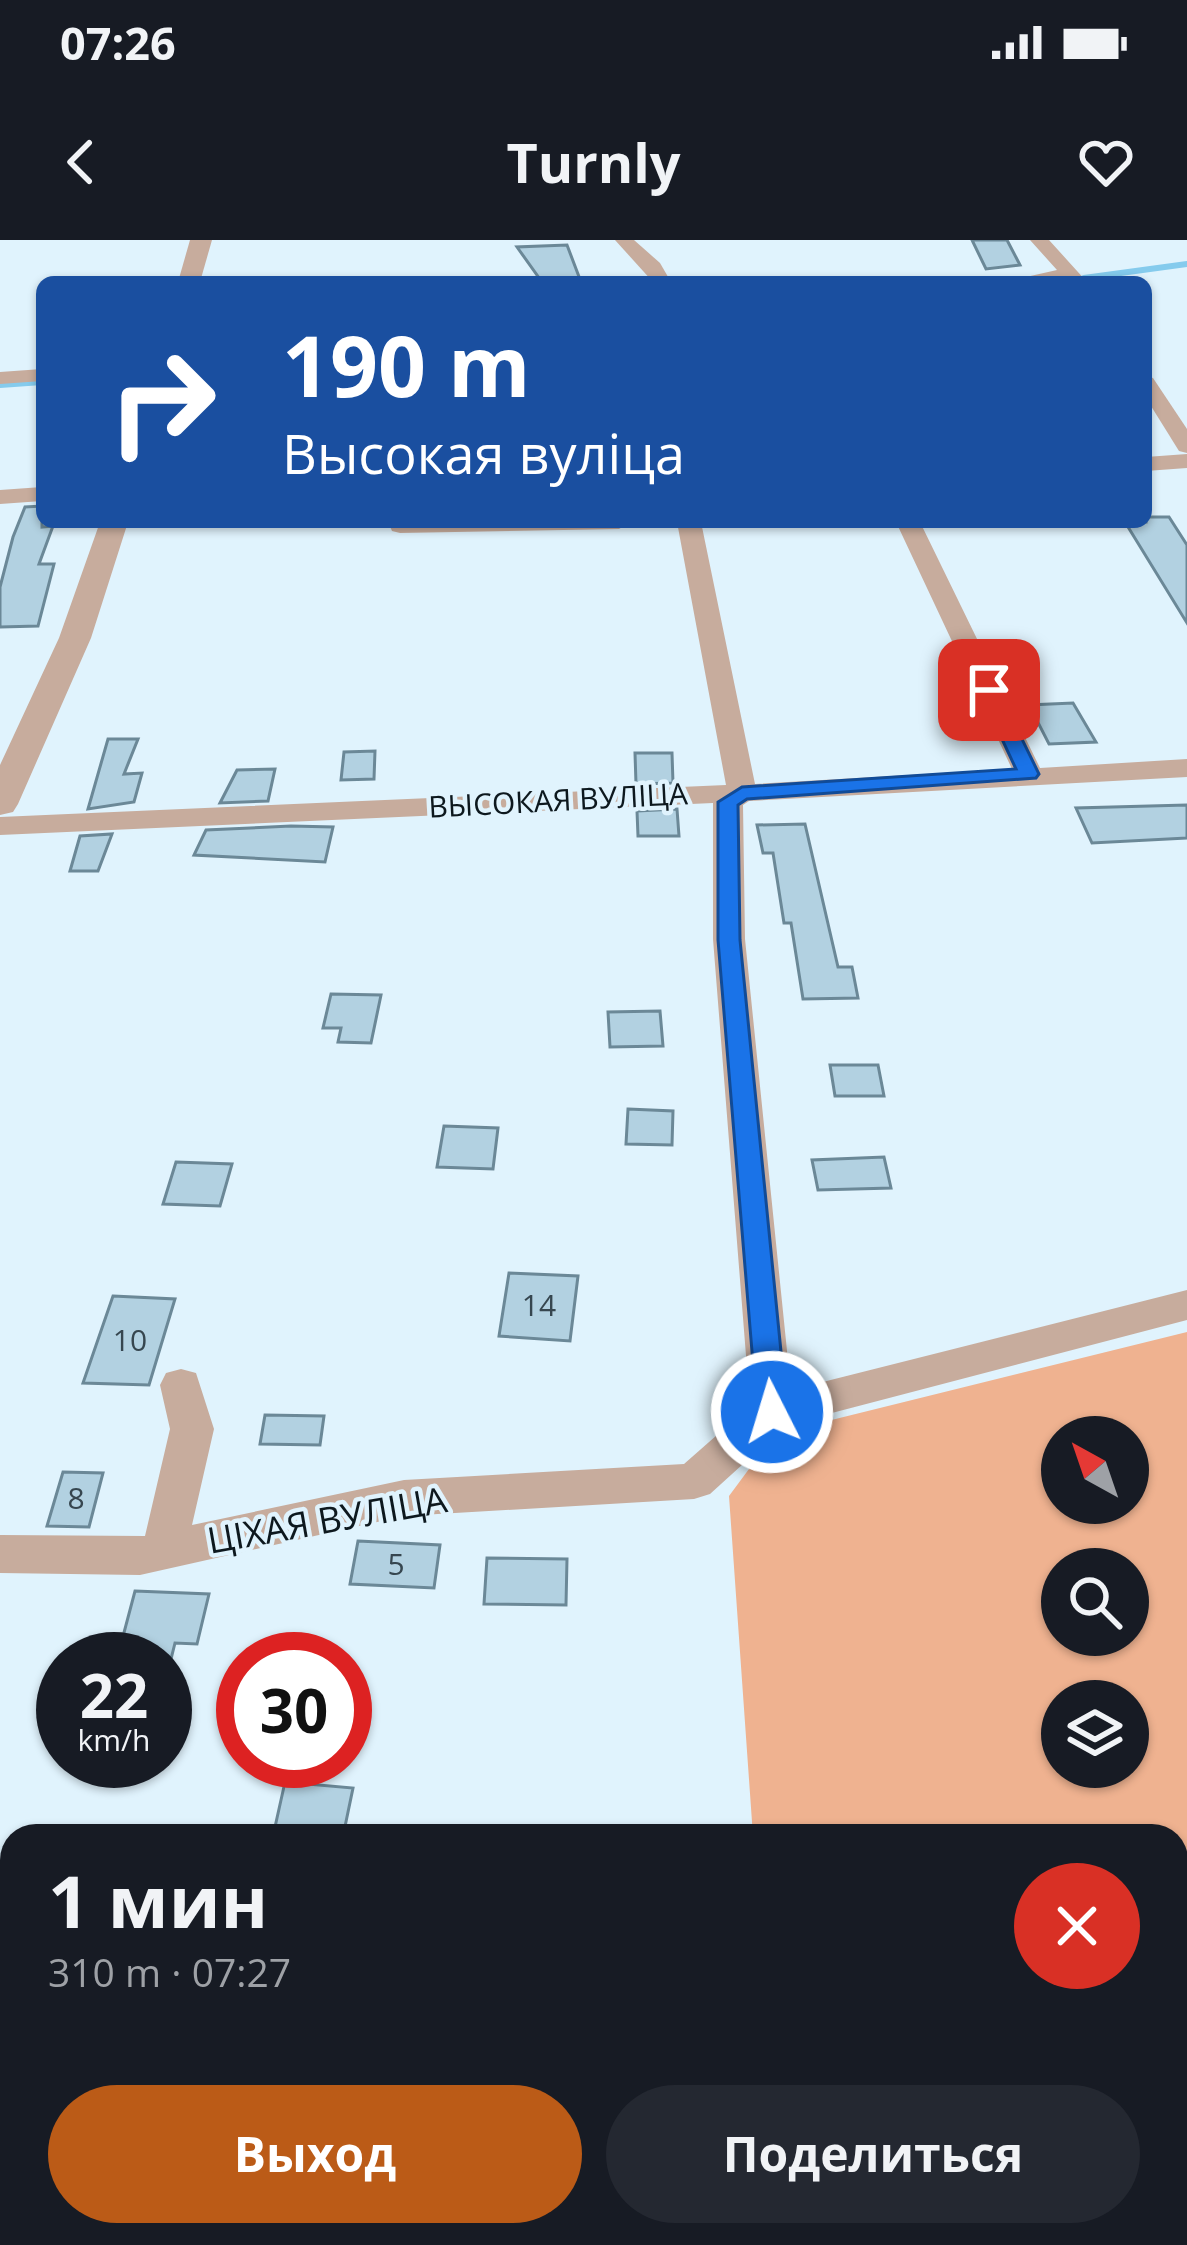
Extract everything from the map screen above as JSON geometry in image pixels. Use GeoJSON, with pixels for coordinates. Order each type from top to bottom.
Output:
{"type":"FeatureCollection","features":[{"type":"Feature","properties":{"kind":"street"},"geometry":{"type":"LineString","coordinates":[[191,276],[201,240]]}},
{"type":"Feature","properties":{"kind":"street"},"geometry":{"type":"LineString","coordinates":[[624,240],[659,276]]}},
{"type":"Feature","properties":{"kind":"street"},"geometry":{"type":"LineString","coordinates":[[1039,240],[1072,276]]}},
{"type":"Feature","properties":{"kind":"street"},"geometry":{"type":"LineString","coordinates":[[3,387],[36,377]]}},
{"type":"Feature","properties":{"kind":"street"},"geometry":{"type":"LineString","coordinates":[[1152,391],[1187,446]]}},
{"type":"Feature","properties":{"kind":"street"},"geometry":{"type":"LineString","coordinates":[[1152,464],[1187,461]]}},
{"type":"Feature","properties":{"kind":"street"},"geometry":{"type":"LineString","coordinates":[[0,497],[36,494]]}},
{"type":"Feature","properties":{"kind":"street"},"geometry":{"type":"LineString","coordinates":[[0,804],[75,638],[112,528]]}},
{"type":"Feature","properties":{"kind":"street"},"geometry":{"type":"LineString","coordinates":[[690,528],[742,793],[728,802],[729,940],[772,1412],[1187,1304]]}},
{"type":"Feature","properties":{"kind":"street"},"geometry":{"type":"LineString","coordinates":[[911,528],[1029,774]]}},
{"type":"Feature","properties":{"kind":"street","name":"ВЫСОКАЯ ВУЛІЦА"},"geometry":{"type":"LineString","coordinates":[[0,826],[1187,768]]}},
{"type":"Feature","properties":{"kind":"street"},"geometry":{"type":"LineString","coordinates":[[164,1550],[191,1429],[181,1385]]}},
{"type":"Feature","properties":{"kind":"street","name":"ЦІХАЯ ВУЛІЦА"},"geometry":{"type":"LineString","coordinates":[[0,1554],[140,1556],[404,1498],[694,1481],[772,1412]]}},
{"type":"Feature","properties":{"kind":"shaded area"},"geometry":{"type":"Polygon","coordinates":[[[1187,1332],[1187,1824],[752,1824],[729,1496],[775,1434],[1187,1332]]]}},
{"type":"Feature","properties":{"kind":"building"},"geometry":{"type":"Polygon","coordinates":[[[972,240],[1007,240],[1020,265],[986,269],[972,240]]]}},
{"type":"Feature","properties":{"kind":"building"},"geometry":{"type":"Polygon","coordinates":[[[567,245],[579,276],[538,276],[517,247],[567,245]]]}},
{"type":"Feature","properties":{"kind":"building"},"geometry":{"type":"Polygon","coordinates":[[[36,506],[36,528],[52,528],[39,564],[54,564],[38,626],[0,627],[0,587],[25,507],[36,506]]]}},
{"type":"Feature","properties":{"kind":"building"},"geometry":{"type":"Polygon","coordinates":[[[1152,517],[1169,517],[1187,545],[1187,623],[1129,528],[1152,528],[1152,517]]]}},
{"type":"Feature","properties":{"kind":"building"},"geometry":{"type":"Polygon","coordinates":[[[1073,703],[1096,742],[1049,744],[1029,705],[1073,703]]]}},
{"type":"Feature","properties":{"kind":"building"},"geometry":{"type":"Polygon","coordinates":[[[108,739],[138,739],[124,774],[142,773],[134,802],[88,809],[108,739]]]}},
{"type":"Feature","properties":{"kind":"building"},"geometry":{"type":"Polygon","coordinates":[[[375,751],[374,779],[341,780],[344,752],[375,751]]]}},
{"type":"Feature","properties":{"kind":"building"},"geometry":{"type":"Polygon","coordinates":[[[635,753],[672,753],[673,783],[636,784],[635,753]]]}},
{"type":"Feature","properties":{"kind":"building"},"geometry":{"type":"Polygon","coordinates":[[[275,769],[268,801],[220,803],[237,770],[275,769]]]}},
{"type":"Feature","properties":{"kind":"building"},"geometry":{"type":"Polygon","coordinates":[[[1187,805],[1187,838],[1092,843],[1076,808],[1187,805]]]}},
{"type":"Feature","properties":{"kind":"building"},"geometry":{"type":"Polygon","coordinates":[[[677,809],[679,836],[638,836],[637,811],[677,809]]]}},
{"type":"Feature","properties":{"kind":"building"},"geometry":{"type":"Polygon","coordinates":[[[805,824],[838,967],[852,967],[858,998],[803,999],[773,853],[763,853],[757,825],[805,824]]]}},
{"type":"Feature","properties":{"kind":"building"},"geometry":{"type":"Polygon","coordinates":[[[333,827],[325,862],[194,855],[206,830],[333,827]]]}},
{"type":"Feature","properties":{"kind":"building"},"geometry":{"type":"Polygon","coordinates":[[[112,834],[98,871],[70,871],[80,836],[112,834]]]}},
{"type":"Feature","properties":{"kind":"building"},"geometry":{"type":"Polygon","coordinates":[[[331,994],[381,995],[371,1043],[338,1042],[341,1028],[323,1028],[331,994]]]}},
{"type":"Feature","properties":{"kind":"building"},"geometry":{"type":"Polygon","coordinates":[[[660,1011],[663,1046],[610,1047],[608,1012],[660,1011]]]}},
{"type":"Feature","properties":{"kind":"building"},"geometry":{"type":"Polygon","coordinates":[[[830,1065],[878,1065],[884,1096],[835,1096],[830,1065]]]}},
{"type":"Feature","properties":{"kind":"building"},"geometry":{"type":"Polygon","coordinates":[[[628,1109],[673,1111],[672,1145],[626,1144],[628,1109]]]}},
{"type":"Feature","properties":{"kind":"building"},"geometry":{"type":"Polygon","coordinates":[[[444,1126],[498,1128],[493,1169],[437,1167],[444,1126]]]}},
{"type":"Feature","properties":{"kind":"building"},"geometry":{"type":"Polygon","coordinates":[[[884,1157],[891,1188],[818,1190],[812,1160],[884,1157]]]}},
{"type":"Feature","properties":{"kind":"building"},"geometry":{"type":"Polygon","coordinates":[[[176,1162],[232,1164],[220,1206],[163,1204],[176,1162]]]}},
{"type":"Feature","properties":{"kind":"building"},"geometry":{"type":"Polygon","coordinates":[[[509,1273],[578,1276],[570,1341],[499,1336],[509,1273]]]}},
{"type":"Feature","properties":{"kind":"building"},"geometry":{"type":"Polygon","coordinates":[[[113,1296],[175,1299],[149,1385],[83,1383],[113,1296]]]}},
{"type":"Feature","properties":{"kind":"building"},"geometry":{"type":"Polygon","coordinates":[[[265,1415],[324,1416],[320,1445],[260,1444],[265,1415]]]}},
{"type":"Feature","properties":{"kind":"building"},"geometry":{"type":"Polygon","coordinates":[[[63,1472],[103,1473],[89,1527],[47,1526],[63,1472]]]}},
{"type":"Feature","properties":{"kind":"building"},"geometry":{"type":"Polygon","coordinates":[[[358,1541],[440,1545],[434,1588],[350,1584],[358,1541]]]}},
{"type":"Feature","properties":{"kind":"building"},"geometry":{"type":"Polygon","coordinates":[[[487,1558],[567,1559],[566,1605],[484,1604],[487,1558]]]}},
{"type":"Feature","properties":{"kind":"building"},"geometry":{"type":"Polygon","coordinates":[[[135,1591],[209,1594],[197,1644],[192,1644],[192,1632],[124,1632],[135,1591]]]}},
{"type":"Feature","properties":{"kind":"building"},"geometry":{"type":"Polygon","coordinates":[[[284,1788],[353,1788],[346,1824],[276,1824],[284,1788]]]}},
{"type":"Feature","properties":{"kind":"waterway"},"geometry":{"type":"LineString","coordinates":[[1099,276],[1187,264]]}},
{"type":"Feature","properties":{"kind":"waterway"},"geometry":{"type":"LineString","coordinates":[[0,385],[36,382]]}},
{"type":"Feature","properties":{"kind":"route"},"geometry":{"type":"LineString","coordinates":[[772,1412],[729,940],[728,802],[742,793],[1029,774],[989,690]]}}]}
